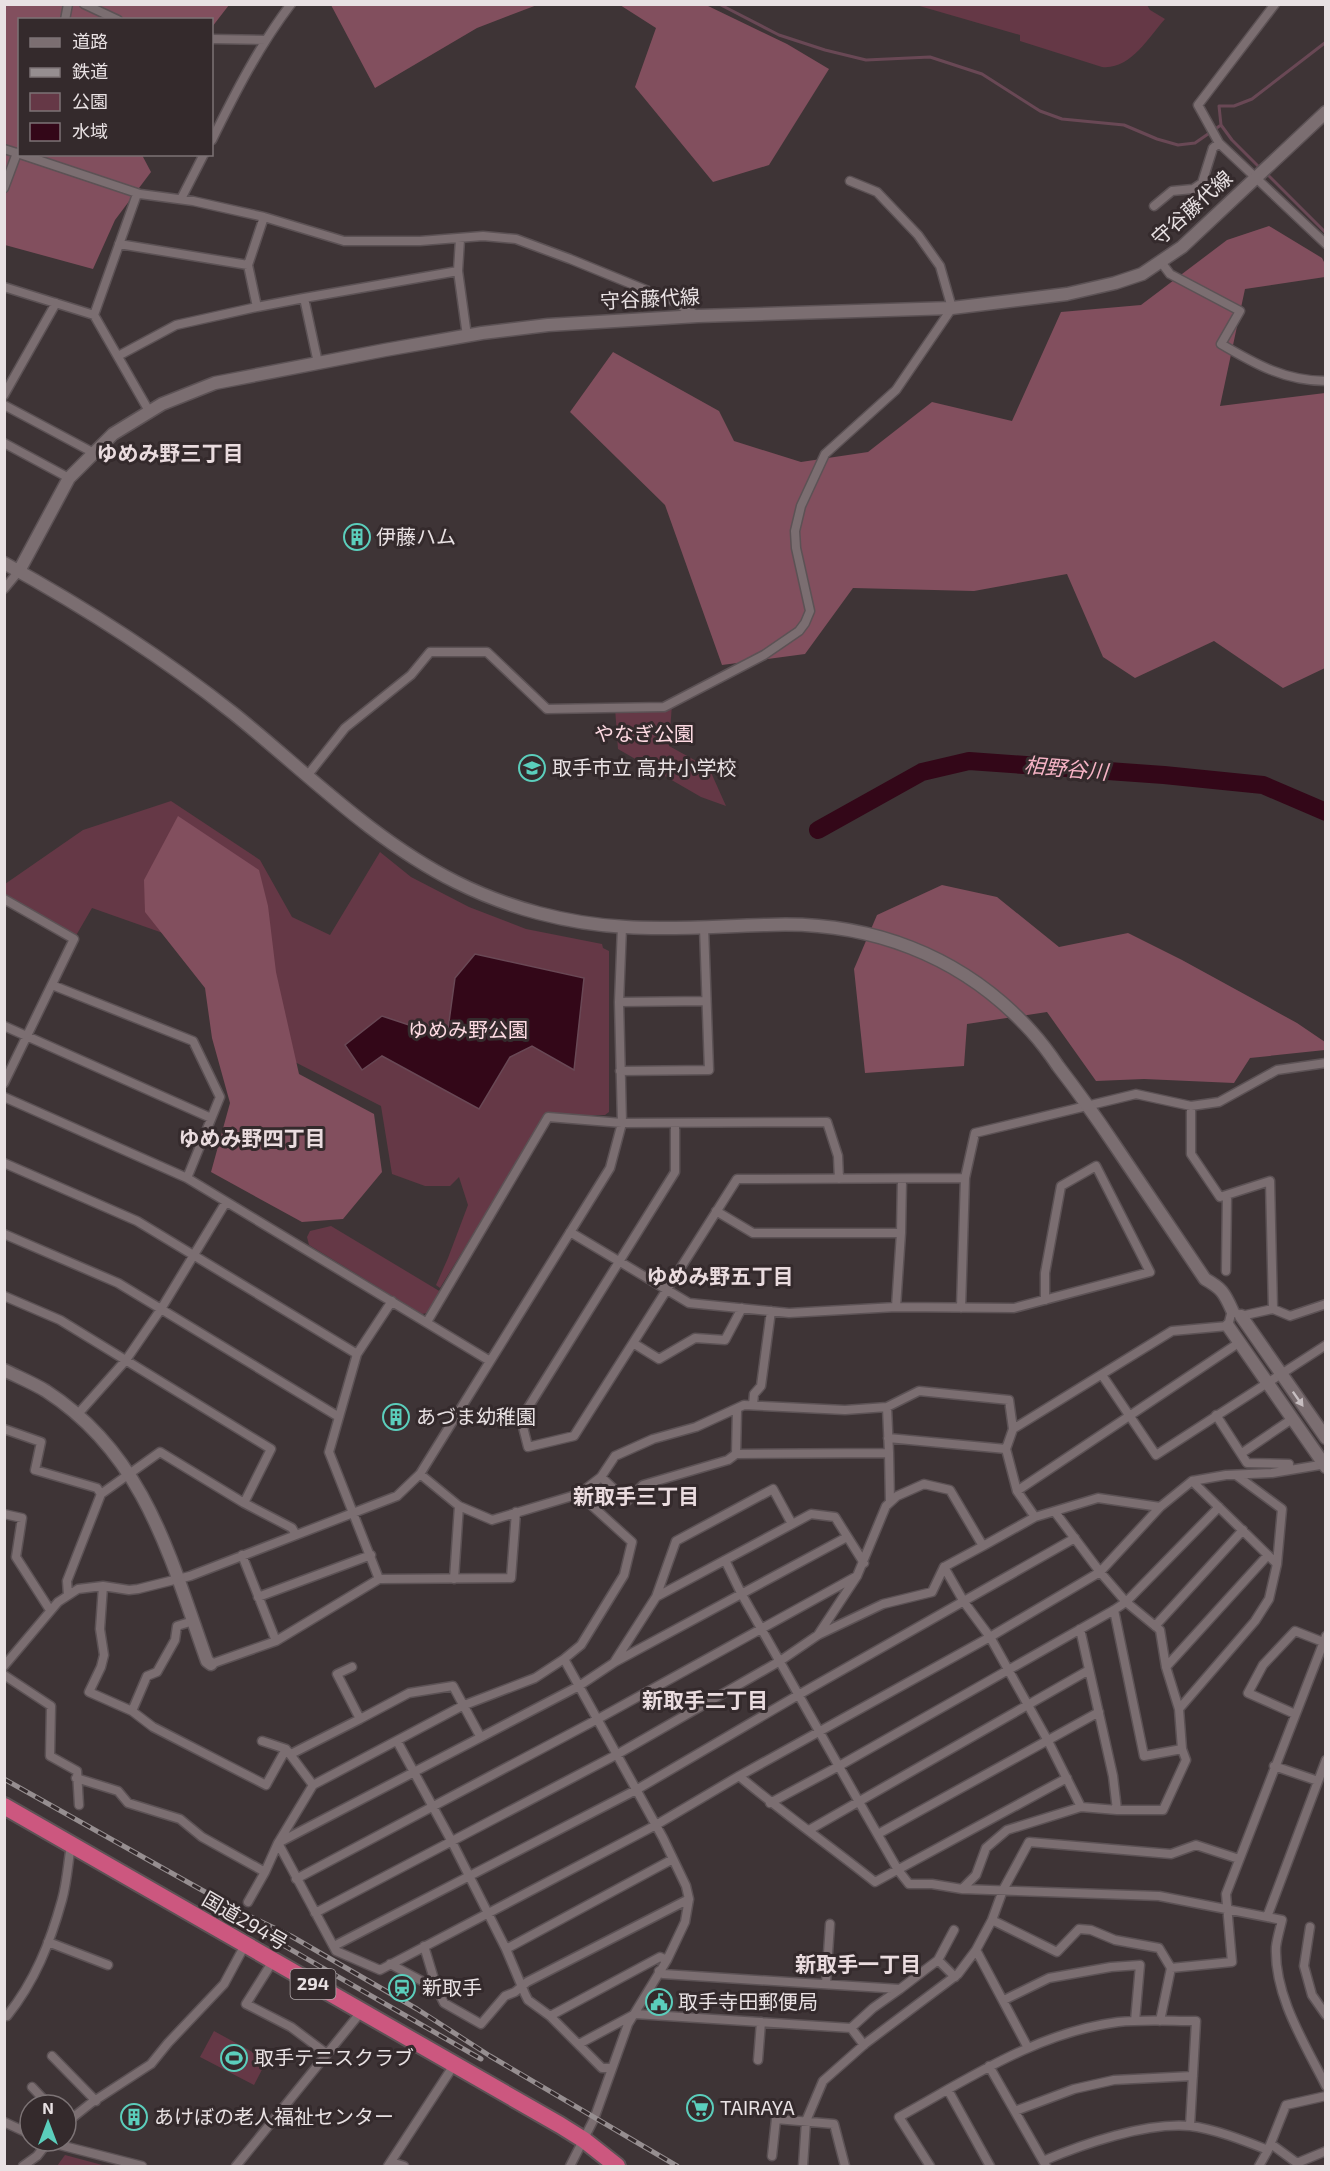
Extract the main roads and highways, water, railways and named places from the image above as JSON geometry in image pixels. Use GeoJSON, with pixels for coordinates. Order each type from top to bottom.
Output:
{"type":"FeatureCollection","features":[{"type":"Feature","properties":{"kind":"highway","name":"国道294号"},"geometry":{"type":"LineString","coordinates":[[4,1806],[584,2140],[617,2166]]}},
{"type":"Feature","properties":{"kind":"water"},"geometry":{"type":"Polygon","coordinates":[[[475,954],[584,978],[574,1070],[532,1046],[510,1057],[479,1109],[382,1056],[362,1070],[345,1045],[382,1016],[415,1027],[448,1029],[455,978],[475,954]]]}},
{"type":"Feature","properties":{"kind":"waterway"},"geometry":{"type":"LineString","coordinates":[[719,4],[779,35],[825,50],[866,60],[930,57],[982,74],[1040,111],[1062,119],[1124,125],[1178,145],[1195,143],[1221,125]]}},
{"type":"Feature","properties":{"kind":"waterway"},"geometry":{"type":"LineString","coordinates":[[1260,168],[1232,140],[1221,125],[1219,106],[1234,106],[1252,99],[1326,42]]}},
{"type":"Feature","properties":{"kind":"waterway"},"geometry":{"type":"LineString","coordinates":[[1265,172],[1326,233]]}},
{"type":"Feature","properties":{"kind":"waterway","name":"相野谷川"},"geometry":{"type":"LineString","coordinates":[[818,830],[922,772],[969,761],[1164,775],[1263,785],[1326,812]]}},
{"type":"Feature","properties":{"kind":"railway"},"geometry":{"type":"LineString","coordinates":[[4,1779],[241,1912],[291,1936],[677,2166]]}},
{"type":"Feature","properties":{"kind":"railway"},"geometry":{"type":"LineString","coordinates":[[236,1918],[481,2059]]}},
{"type":"Feature","properties":{"kind":"place","name":"伊藤ハム"},"geometry":{"type":"Point","coordinates":[357,537]}},
{"type":"Feature","properties":{"kind":"place","name":"取手市立 高井小学校"},"geometry":{"type":"Point","coordinates":[532,768]}},
{"type":"Feature","properties":{"kind":"place","name":"あづま幼稚園"},"geometry":{"type":"Point","coordinates":[396,1417]}},
{"type":"Feature","properties":{"kind":"place","name":"新取手"},"geometry":{"type":"Point","coordinates":[402,1988]}},
{"type":"Feature","properties":{"kind":"place","name":"取手寺田郵便局"},"geometry":{"type":"Point","coordinates":[659,2002]}},
{"type":"Feature","properties":{"kind":"place","name":"取手テニスクラブ"},"geometry":{"type":"Point","coordinates":[234,2058]}},
{"type":"Feature","properties":{"kind":"place","name":"TAIRAYA"},"geometry":{"type":"Point","coordinates":[700,2108]}},
{"type":"Feature","properties":{"kind":"place","name":"あけぼの老人福祉センター"},"geometry":{"type":"Point","coordinates":[134,2117]}},
{"type":"Feature","properties":{"kind":"district","name":"ゆめみ野三丁目"},"geometry":{"type":"Point","coordinates":[170,454]}},
{"type":"Feature","properties":{"kind":"district","name":"ゆめみ野四丁目"},"geometry":{"type":"Point","coordinates":[252,1139]}},
{"type":"Feature","properties":{"kind":"district","name":"ゆめみ野五丁目"},"geometry":{"type":"Point","coordinates":[720,1277]}},
{"type":"Feature","properties":{"kind":"district","name":"新取手三丁目"},"geometry":{"type":"Point","coordinates":[636,1497]}},
{"type":"Feature","properties":{"kind":"district","name":"新取手二丁目"},"geometry":{"type":"Point","coordinates":[705,1701]}},
{"type":"Feature","properties":{"kind":"district","name":"新取手一丁目"},"geometry":{"type":"Point","coordinates":[858,1965]}},
{"type":"Feature","properties":{"kind":"park label","name":"やなぎ公園"},"geometry":{"type":"Point","coordinates":[644,734]}},
{"type":"Feature","properties":{"kind":"park label","name":"ゆめみ野公園"},"geometry":{"type":"Point","coordinates":[468,1030]}}]}
